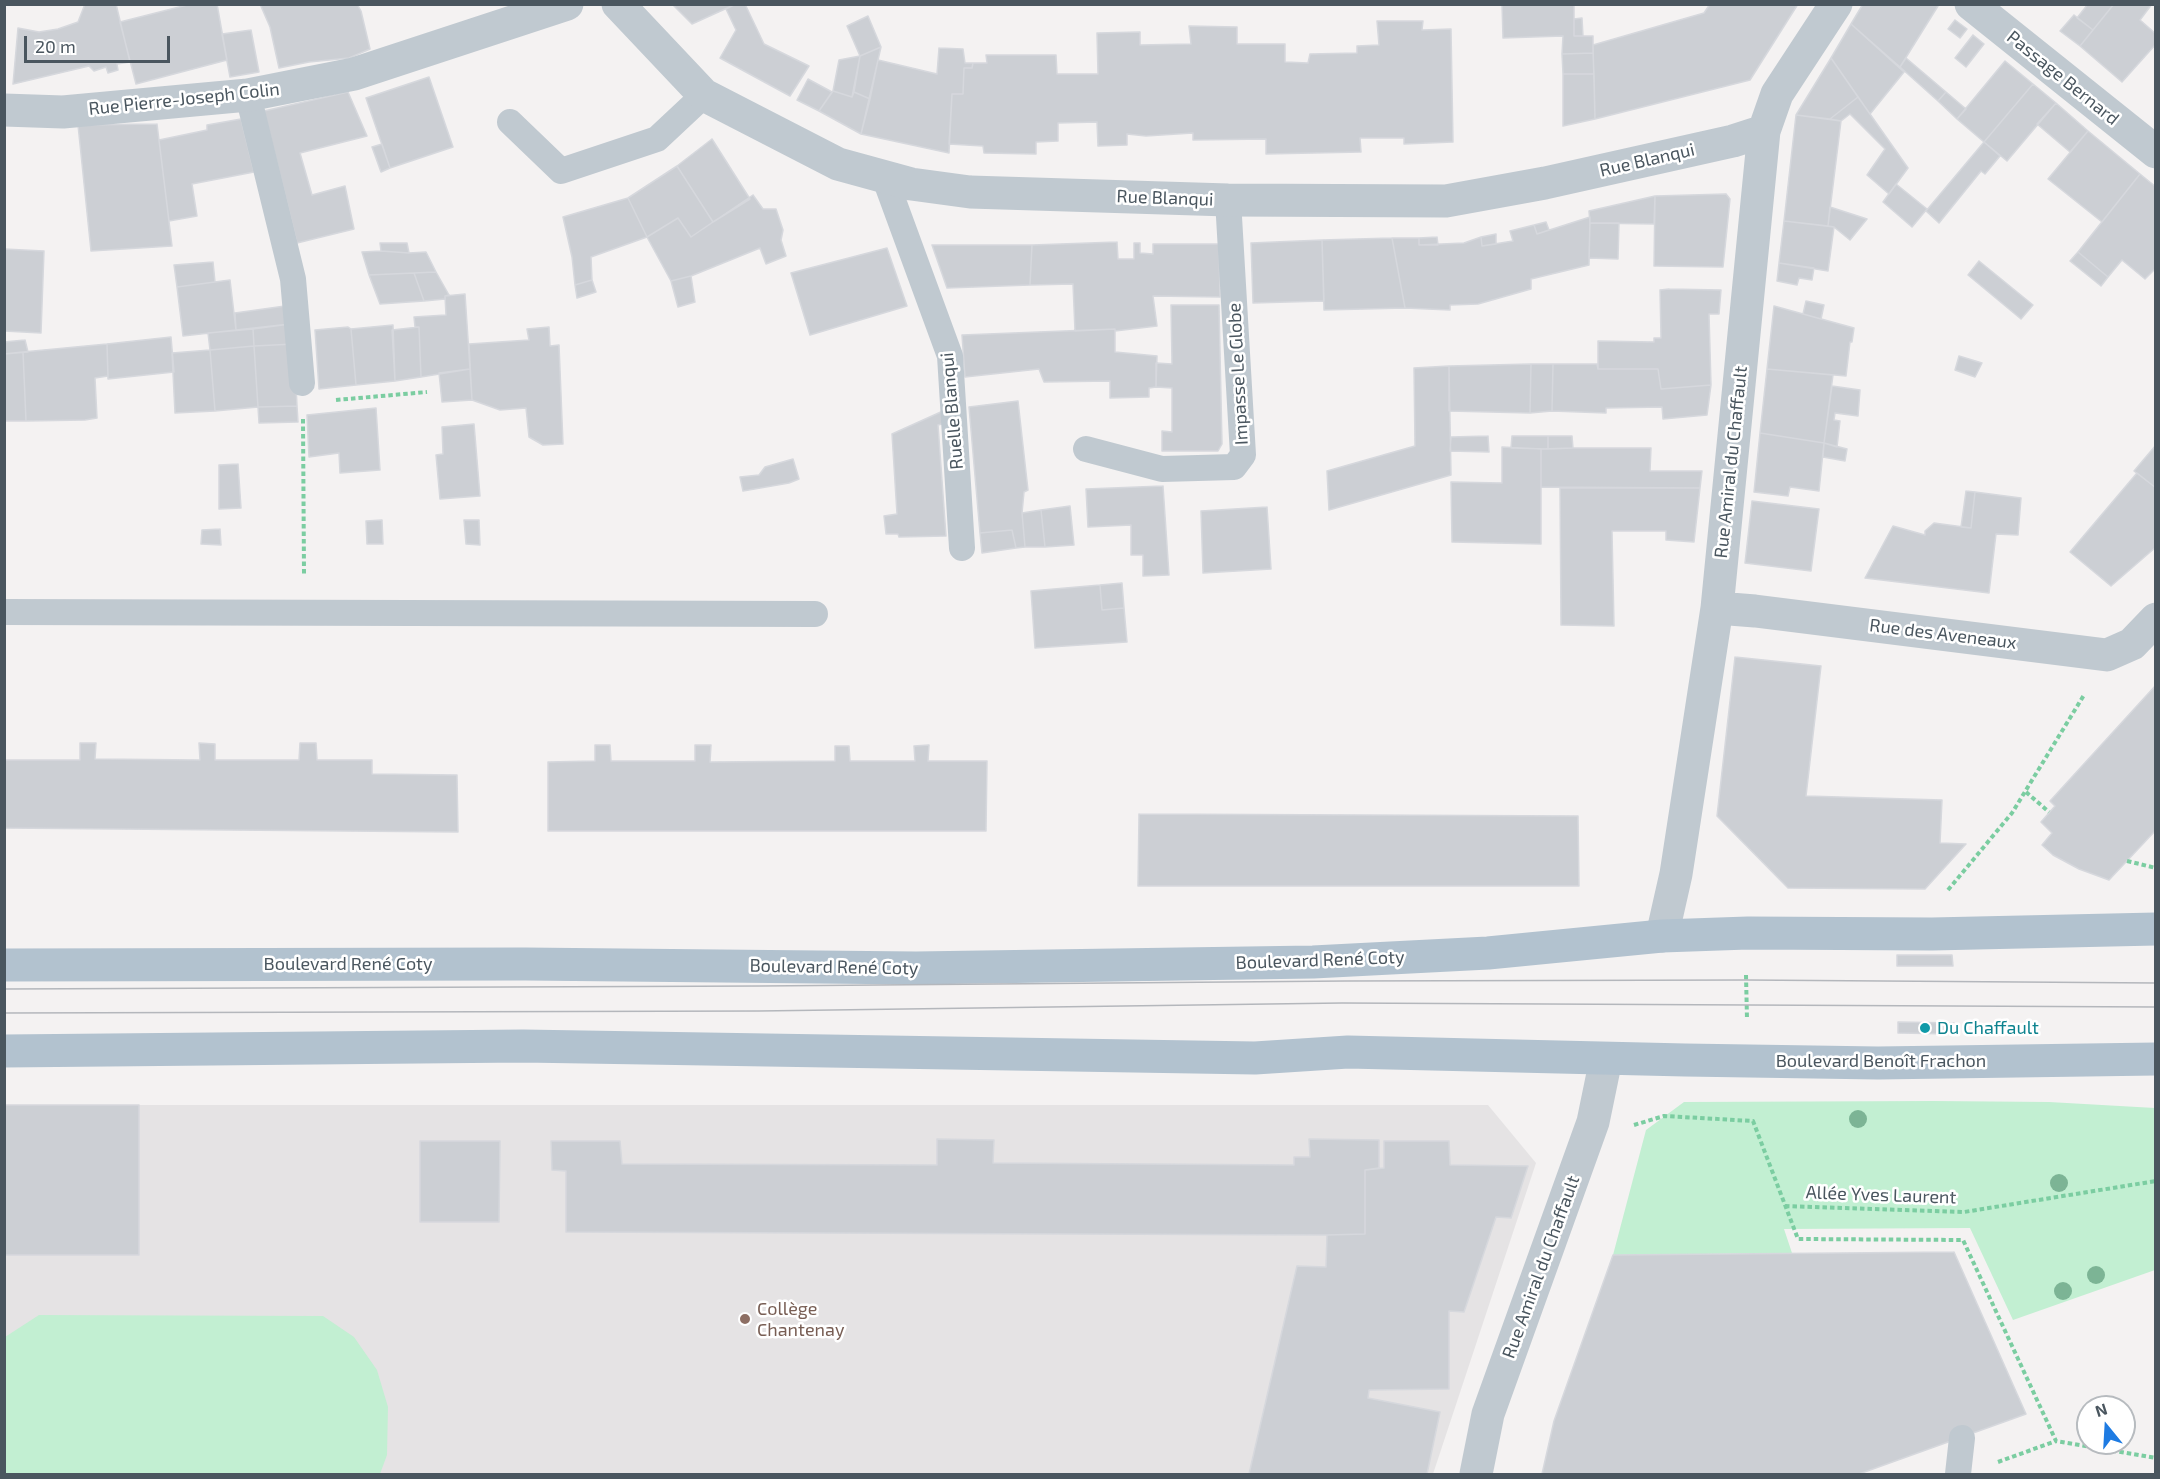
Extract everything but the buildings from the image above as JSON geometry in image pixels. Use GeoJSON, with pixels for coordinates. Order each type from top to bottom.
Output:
{"type":"FeatureCollection","features":[{"type":"Feature","properties":{"kind":"main road"},"geometry":{"type":"LineString","coordinates":[[1662,936],[1748,933],[1932,934],[2156,928]]}},
{"type":"Feature","properties":{"kind":"main road","name":"Boulevard René Coty"},"geometry":{"type":"LineString","coordinates":[[4,965],[525,964],[916,968],[1290,962],[1488,953],[1662,936]]}},
{"type":"Feature","properties":{"kind":"main road"},"geometry":{"type":"LineString","coordinates":[[4,1051],[523,1046],[1255,1058],[1348,1052],[1606,1059]]}},
{"type":"Feature","properties":{"kind":"main road","name":"Boulevard Benoît Frachon"},"geometry":{"type":"LineString","coordinates":[[1606,1059],[1878,1062],[2156,1059]]}},
{"type":"Feature","properties":{"kind":"street","name":"Rue Pierre-Joseph Colin"},"geometry":{"type":"LineString","coordinates":[[4,110],[63,112],[248,95],[354,74],[567,4]]}},
{"type":"Feature","properties":{"kind":"street","name":"Rue Blanqui"},"geometry":{"type":"LineString","coordinates":[[618,4],[704,95],[838,164],[911,184],[970,192],[1228,200],[1446,201],[1545,183],[1733,141],[1764,131]]}},
{"type":"Feature","properties":{"kind":"street","name":"Rue Amiral du Chaffault"},"geometry":{"type":"LineString","coordinates":[[1662,936],[1676,874],[1717,608],[1764,131],[1777,94],[1836,4]]}},
{"type":"Feature","properties":{"kind":"street","name":"Passage Bernard"},"geometry":{"type":"LineString","coordinates":[[1971,4],[2156,152]]}},
{"type":"Feature","properties":{"kind":"street","name":"Rue des Aveneaux"},"geometry":{"type":"LineString","coordinates":[[1717,608],[2106,655]]}},
{"type":"Feature","properties":{"kind":"street"},"geometry":{"type":"LineString","coordinates":[[2106,655],[2132,644],[2156,619]]}},
{"type":"Feature","properties":{"kind":"street","name":"Rue Amiral du Chaffault"},"geometry":{"type":"LineString","coordinates":[[1476,1474],[1488,1414],[1593,1122],[1606,1059]]}},
{"type":"Feature","properties":{"kind":"lane"},"geometry":{"type":"LineString","coordinates":[[248,95],[293,279],[302,393]]}},
{"type":"Feature","properties":{"kind":"lane"},"geometry":{"type":"LineString","coordinates":[[510,122],[561,171],[657,139],[704,95]]}},
{"type":"Feature","properties":{"kind":"lane","name":"Ruelle Blanqui"},"geometry":{"type":"LineString","coordinates":[[885,176],[950,356],[962,548]]}},
{"type":"Feature","properties":{"kind":"lane","name":"Impasse Le Globe"},"geometry":{"type":"LineString","coordinates":[[1086,449],[1162,469],[1234,467],[1243,455],[1228,200]]}},
{"type":"Feature","properties":{"kind":"lane"},"geometry":{"type":"LineString","coordinates":[[4,612],[815,614]]}},
{"type":"Feature","properties":{"kind":"lane"},"geometry":{"type":"LineString","coordinates":[[1958,1474],[1962,1438]]}},
{"type":"Feature","properties":{"kind":"path"},"geometry":{"type":"LineString","coordinates":[[304,612],[302,393],[427,392]]}},
{"type":"Feature","properties":{"kind":"path"},"geometry":{"type":"LineString","coordinates":[[1946,893],[2012,813],[2097,674],[2106,655]]}},
{"type":"Feature","properties":{"kind":"path"},"geometry":{"type":"LineString","coordinates":[[2026,792],[2049,812]]}},
{"type":"Feature","properties":{"kind":"path"},"geometry":{"type":"LineString","coordinates":[[2127,861],[2156,868]]}},
{"type":"Feature","properties":{"kind":"path"},"geometry":{"type":"LineString","coordinates":[[1746,971],[1747,1020]]}},
{"type":"Feature","properties":{"kind":"path","name":"Allée Yves Laurent"},"geometry":{"type":"LineString","coordinates":[[1593,1122],[1629,1127],[1664,1116],[1753,1121],[1785,1206],[1964,1212],[2156,1180]]}},
{"type":"Feature","properties":{"kind":"path"},"geometry":{"type":"LineString","coordinates":[[1785,1206],[1798,1239],[1963,1240],[2056,1441]]}},
{"type":"Feature","properties":{"kind":"path"},"geometry":{"type":"LineString","coordinates":[[1996,1463],[2056,1441],[2156,1458]]}},
{"type":"Feature","properties":{"kind":"shaded area","name":"Collège Chantenay"},"geometry":{"type":"Polygon","coordinates":[[[4,1105],[1488,1105],[1536,1163],[1433,1474],[5,1474],[4,1105]]]}},
{"type":"Feature","properties":{"kind":"green space"},"geometry":{"type":"Polygon","coordinates":[[[1684,1102],[2049,1102],[2155,1108],[2155,1270],[2013,1320],[1970,1228],[1784,1229],[1792,1253],[1613,1255],[1646,1130],[1684,1102]]]}},
{"type":"Feature","properties":{"kind":"green space"},"geometry":{"type":"Polygon","coordinates":[[[39,1315],[323,1316],[354,1337],[377,1370],[388,1407],[387,1455],[380,1474],[5,1474],[5,1337],[39,1315]]]}},
{"type":"Feature","properties":{"kind":"tram line"},"geometry":{"type":"LineString","coordinates":[[4,989],[1345,981],[1746,980],[2156,983]]}},
{"type":"Feature","properties":{"kind":"tram line"},"geometry":{"type":"LineString","coordinates":[[4,1013],[759,1011],[1342,1003],[2156,1007]]}},
{"type":"Feature","properties":{"kind":"place","name":"Du Chaffault"},"geometry":{"type":"Point","coordinates":[1925,1028]}},
{"type":"Feature","properties":{"kind":"place","name":"Collège Chantenay"},"geometry":{"type":"Point","coordinates":[745,1319]}}]}
